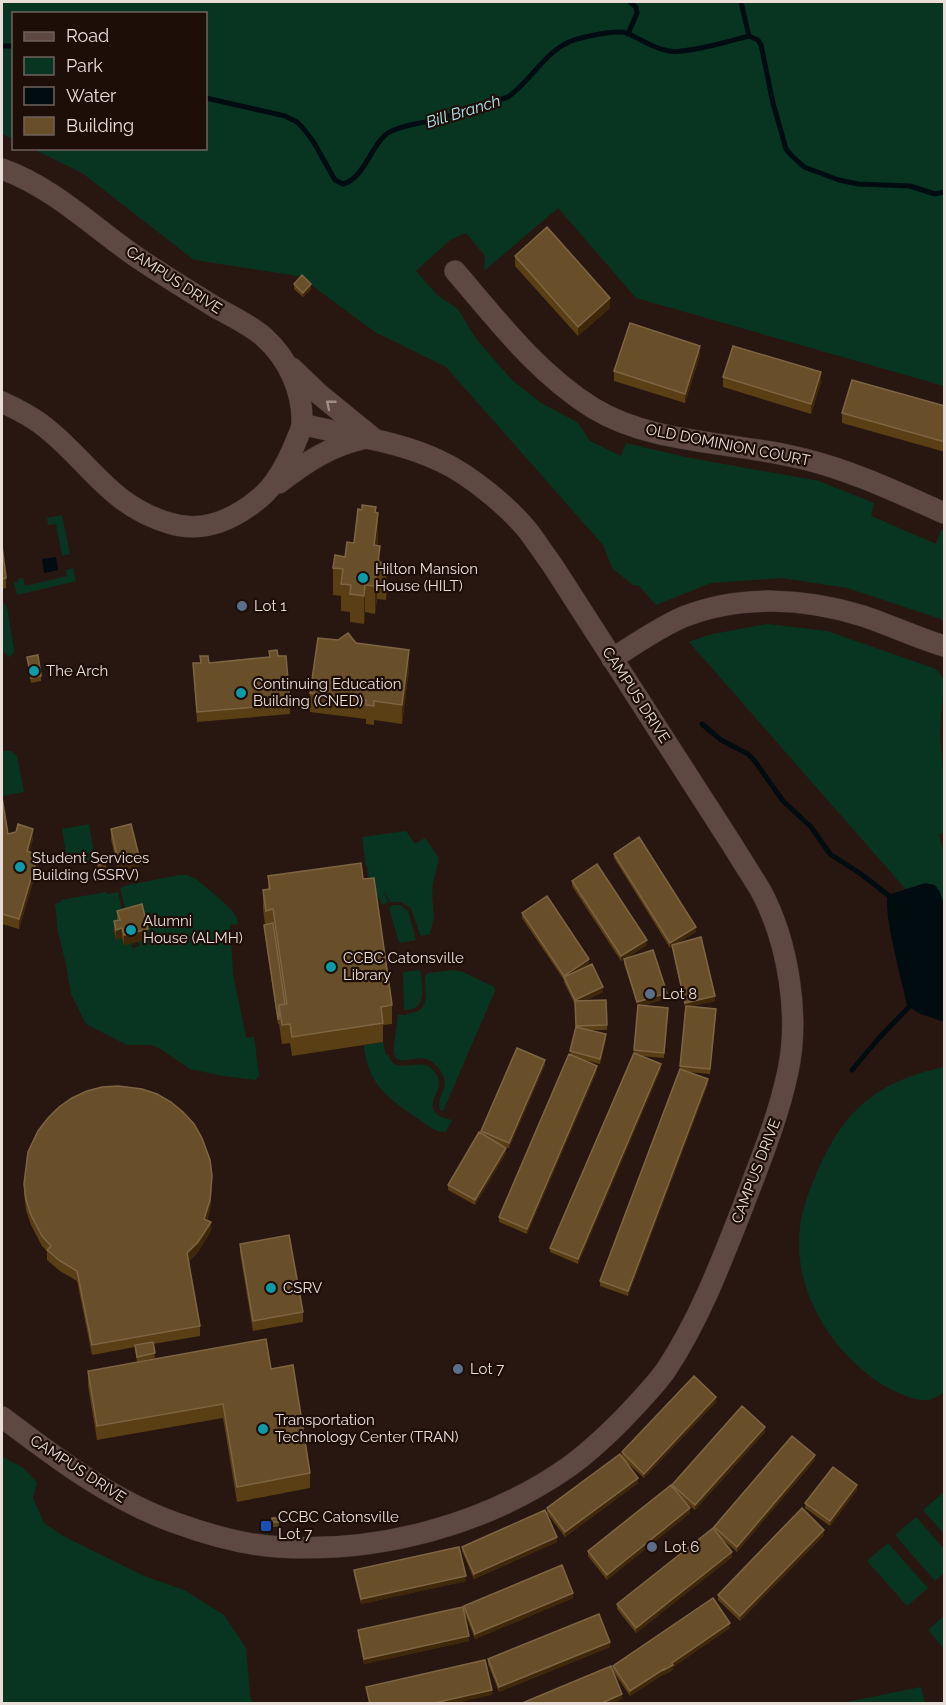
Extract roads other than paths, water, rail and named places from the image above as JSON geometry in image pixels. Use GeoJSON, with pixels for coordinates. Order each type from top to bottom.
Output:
{"type":"FeatureCollection","features":[{"type":"Feature","properties":{"kind":"street","name":"CAMPUS DRIVE"},"geometry":{"type":"LineString","coordinates":[[2,169],[20,175],[46,191],[173,282],[244,323],[265,338],[283,359],[292,374],[298,392],[302,424],[282,471],[266,492],[231,519],[196,526],[171,524],[130,506],[113,493],[41,424],[2,402]]}},
{"type":"Feature","properties":{"kind":"street","name":"OLD DOMINION COURT"},"geometry":{"type":"LineString","coordinates":[[455,271],[525,352],[560,384],[603,413],[655,432],[690,440],[766,451],[839,469],[945,513]]}},
{"type":"Feature","properties":{"kind":"street"},"geometry":{"type":"LineString","coordinates":[[283,359],[370,440]]}},
{"type":"Feature","properties":{"kind":"street","name":"CAMPUS DRIVE"},"geometry":{"type":"LineString","coordinates":[[2,1417],[67,1466],[131,1504],[203,1531],[252,1543],[277,1547],[336,1548],[421,1534],[471,1518],[523,1495],[568,1467],[604,1438],[638,1404],[664,1373],[695,1322],[718,1271],[779,1110],[789,1068],[793,1024],[789,984],[780,939],[762,893],[553,566],[528,531],[502,504],[441,461],[409,449],[302,424]]}},
{"type":"Feature","properties":{"kind":"street"},"geometry":{"type":"LineString","coordinates":[[266,492],[315,458],[347,442],[370,440]]}},
{"type":"Feature","properties":{"kind":"street"},"geometry":{"type":"LineString","coordinates":[[612,659],[661,628],[684,617],[748,601],[792,601],[829,606],[945,646]]}},
{"type":"Feature","properties":{"kind":"water"},"geometry":{"type":"Polygon","coordinates":[[[56,557],[58,570],[44,573],[42,559],[56,557]]]}},
{"type":"Feature","properties":{"kind":"water"},"geometry":{"type":"Polygon","coordinates":[[[925,883],[935,885],[944,905],[944,1022],[918,1013],[907,1005],[888,916],[888,895],[925,883]]]}},
{"type":"Feature","properties":{"kind":"waterway"},"geometry":{"type":"LineString","coordinates":[[628,34],[637,13],[636,7],[630,2]]}},
{"type":"Feature","properties":{"kind":"waterway"},"geometry":{"type":"LineString","coordinates":[[741,2],[749,36]]}},
{"type":"Feature","properties":{"kind":"waterway","name":"Bill Branch"},"geometry":{"type":"LineString","coordinates":[[207,98],[285,116],[297,122],[313,141],[335,180],[343,184],[357,175],[377,144],[388,133],[508,97],[557,49],[577,39],[622,32],[658,48],[669,51],[686,51],[749,36],[758,40],[761,45],[773,103],[786,149],[804,167],[839,180],[858,184],[910,186],[935,194],[944,192]]}},
{"type":"Feature","properties":{"kind":"waterway","name":"Bill Branch"},"geometry":{"type":"LineString","coordinates":[[2,46],[12,46]]}},
{"type":"Feature","properties":{"kind":"waterway"},"geometry":{"type":"LineString","coordinates":[[702,724],[721,740],[748,754],[754,760],[783,801],[811,827],[830,854],[888,895]]}},
{"type":"Feature","properties":{"kind":"waterway"},"geometry":{"type":"LineString","coordinates":[[852,1070],[909,1007]]}},
{"type":"Feature","properties":{"kind":"place","name":"Hilton Mansion House (HILT)"},"geometry":{"type":"Point","coordinates":[363,578]}},
{"type":"Feature","properties":{"kind":"place","name":"Lot 1"},"geometry":{"type":"Point","coordinates":[242,606]}},
{"type":"Feature","properties":{"kind":"place","name":"The Arch"},"geometry":{"type":"Point","coordinates":[34,671]}},
{"type":"Feature","properties":{"kind":"place","name":"Continuing Education Building (CNED)"},"geometry":{"type":"Point","coordinates":[241,693]}},
{"type":"Feature","properties":{"kind":"place","name":"Student Services Building (SSRV)"},"geometry":{"type":"Point","coordinates":[20,867]}},
{"type":"Feature","properties":{"kind":"place","name":"Alumni House (ALMH)"},"geometry":{"type":"Point","coordinates":[131,930]}},
{"type":"Feature","properties":{"kind":"place","name":"CCBC Catonsville Library"},"geometry":{"type":"Point","coordinates":[331,967]}},
{"type":"Feature","properties":{"kind":"place","name":"Lot 8"},"geometry":{"type":"Point","coordinates":[650,994]}},
{"type":"Feature","properties":{"kind":"place","name":"CSRV"},"geometry":{"type":"Point","coordinates":[271,1288]}},
{"type":"Feature","properties":{"kind":"place","name":"Lot 7"},"geometry":{"type":"Point","coordinates":[458,1369]}},
{"type":"Feature","properties":{"kind":"place","name":"Transportation Technology Center (TRAN)"},"geometry":{"type":"Point","coordinates":[263,1429]}},
{"type":"Feature","properties":{"kind":"place","name":"CCBC Catonsville Lot 7"},"geometry":{"type":"Point","coordinates":[266,1526]}},
{"type":"Feature","properties":{"kind":"place","name":"Lot 6"},"geometry":{"type":"Point","coordinates":[652,1547]}}]}
